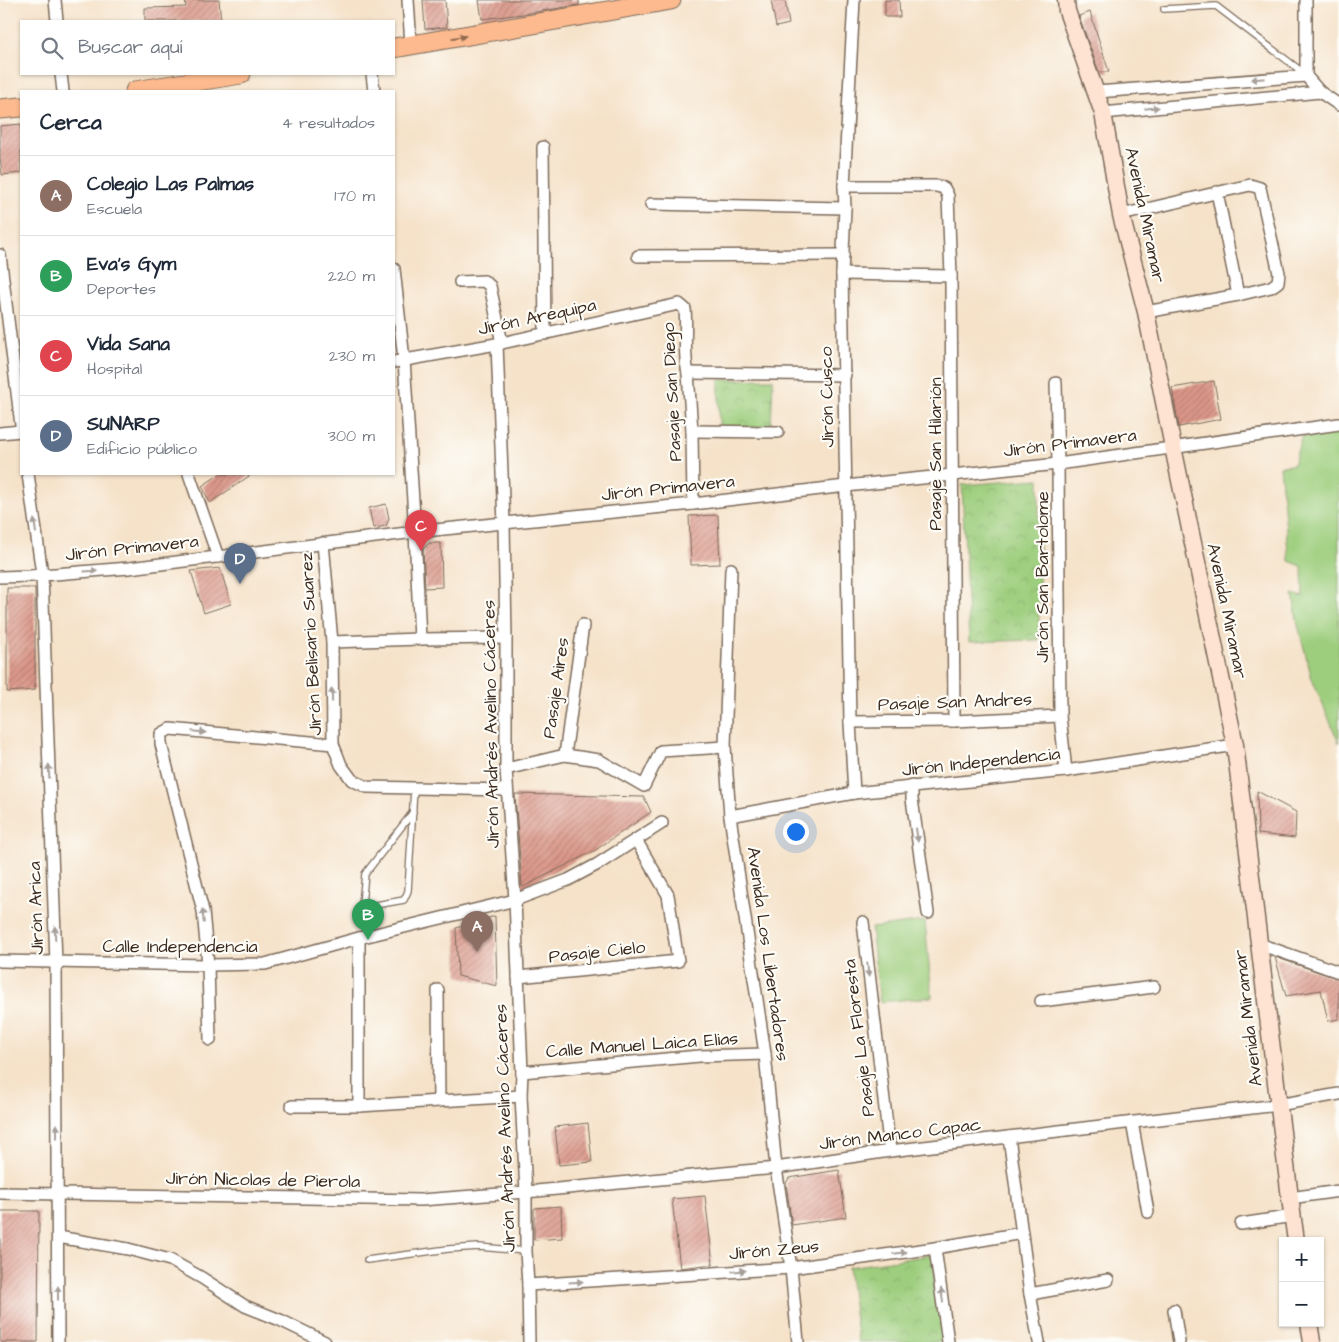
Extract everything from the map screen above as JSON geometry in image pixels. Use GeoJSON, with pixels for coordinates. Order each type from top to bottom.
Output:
{"type":"FeatureCollection","features":[{"type":"Feature","properties":{"kind":"main road"},"geometry":{"type":"LineString","coordinates":[[402,47],[671,0]]}},
{"type":"Feature","properties":{"kind":"main road"},"geometry":{"type":"LineString","coordinates":[[141,90],[235,75]]}},
{"type":"Feature","properties":{"kind":"main road"},"geometry":{"type":"LineString","coordinates":[[0,109],[20,107]]}},
{"type":"Feature","properties":{"kind":"street"},"geometry":{"type":"LineString","coordinates":[[55,0],[57,20]]}},
{"type":"Feature","properties":{"kind":"street"},"geometry":{"type":"LineString","coordinates":[[402,47],[408,0]]}},
{"type":"Feature","properties":{"kind":"street","name":"Jirón Cusco"},"geometry":{"type":"LineString","coordinates":[[854,0],[842,255],[850,722],[854,793]]}},
{"type":"Feature","properties":{"kind":"street"},"geometry":{"type":"LineString","coordinates":[[1306,0],[1306,76],[1320,92],[1339,106]]}},
{"type":"Feature","properties":{"kind":"street","name":"Avenida Miramar"},"geometry":{"type":"LineString","coordinates":[[1064,4],[1104,113],[1122,215],[1146,312],[1235,745],[1296,1237]]}},
{"type":"Feature","properties":{"kind":"street"},"geometry":{"type":"LineString","coordinates":[[61,75],[63,90]]}},
{"type":"Feature","properties":{"kind":"street"},"geometry":{"type":"LineString","coordinates":[[372,75],[374,90]]}},
{"type":"Feature","properties":{"kind":"street"},"geometry":{"type":"LineString","coordinates":[[1097,92],[1306,76]]}},
{"type":"Feature","properties":{"kind":"street"},"geometry":{"type":"LineString","coordinates":[[1104,113],[1320,92]]}},
{"type":"Feature","properties":{"kind":"street"},"geometry":{"type":"LineString","coordinates":[[543,147],[545,334]]}},
{"type":"Feature","properties":{"kind":"street"},"geometry":{"type":"LineString","coordinates":[[1122,215],[1250,185],[1260,188],[1278,273],[1278,282],[1271,287],[1238,295],[1146,312]]}},
{"type":"Feature","properties":{"kind":"street","name":"Pasaje San Hilarión"},"geometry":{"type":"LineString","coordinates":[[844,186],[936,186],[944,188],[948,196],[951,276],[954,721]]}},
{"type":"Feature","properties":{"kind":"street"},"geometry":{"type":"LineString","coordinates":[[1217,192],[1238,295]]}},
{"type":"Feature","properties":{"kind":"street"},"geometry":{"type":"LineString","coordinates":[[651,204],[845,208]]}},
{"type":"Feature","properties":{"kind":"street"},"geometry":{"type":"LineString","coordinates":[[0,255],[20,417]]}},
{"type":"Feature","properties":{"kind":"street"},"geometry":{"type":"LineString","coordinates":[[638,256],[842,255]]}},
{"type":"Feature","properties":{"kind":"street"},"geometry":{"type":"LineString","coordinates":[[842,274],[951,276]]}},
{"type":"Feature","properties":{"kind":"street","name":"Jirón Andrés Avelino Cáceres"},"geometry":{"type":"LineString","coordinates":[[460,282],[484,281],[490,286],[499,343],[506,638],[506,790],[515,900],[522,1072],[521,1096],[526,1192],[528,1342]]}},
{"type":"Feature","properties":{"kind":"street"},"geometry":{"type":"LineString","coordinates":[[395,287],[399,361],[415,532],[420,639]]}},
{"type":"Feature","properties":{"kind":"street","name":"Jirón Arequipa"},"geometry":{"type":"LineString","coordinates":[[399,361],[545,334],[679,304],[685,309]]}},
{"type":"Feature","properties":{"kind":"street","name":"Pasaje San Diego"},"geometry":{"type":"LineString","coordinates":[[685,309],[686,365],[692,431],[693,504]]}},
{"type":"Feature","properties":{"kind":"street"},"geometry":{"type":"LineString","coordinates":[[688,373],[845,375]]}},
{"type":"Feature","properties":{"kind":"street","name":"Jirón San Bartolome"},"geometry":{"type":"LineString","coordinates":[[1056,383],[1060,716],[1066,771]]}},
{"type":"Feature","properties":{"kind":"street","name":"Jirón Primavera"},"geometry":{"type":"LineString","coordinates":[[0,577],[129,568],[415,532],[1058,464],[1339,424]]}},
{"type":"Feature","properties":{"kind":"street"},"geometry":{"type":"LineString","coordinates":[[0,433],[20,431]]}},
{"type":"Feature","properties":{"kind":"street"},"geometry":{"type":"LineString","coordinates":[[692,431],[778,432]]}},
{"type":"Feature","properties":{"kind":"street","name":"Jirón Arica"},"geometry":{"type":"LineString","coordinates":[[28,475],[42,574],[56,963],[58,1342]]}},
{"type":"Feature","properties":{"kind":"street"},"geometry":{"type":"LineString","coordinates":[[189,475],[218,557]]}},
{"type":"Feature","properties":{"kind":"street","name":"Jirón Belisario Suarez"},"geometry":{"type":"LineString","coordinates":[[323,543],[332,642],[333,744]]}},
{"type":"Feature","properties":{"kind":"street","name":"Avenida Los Libertadores"},"geometry":{"type":"LineString","coordinates":[[731,569],[725,748],[730,816],[765,1054],[776,1168],[791,1268],[798,1342]]}},
{"type":"Feature","properties":{"kind":"street","name":"Pasaje Aires"},"geometry":{"type":"LineString","coordinates":[[565,754],[582,625]]}},
{"type":"Feature","properties":{"kind":"street"},"geometry":{"type":"LineString","coordinates":[[332,642],[506,638]]}},
{"type":"Feature","properties":{"kind":"street","name":"Pasaje San Andres"},"geometry":{"type":"LineString","coordinates":[[850,722],[954,721],[1060,716]]}},
{"type":"Feature","properties":{"kind":"street"},"geometry":{"type":"LineString","coordinates":[[210,1040],[208,965],[203,911],[161,744],[162,734],[170,729],[333,744],[340,765],[352,780],[366,787],[506,790]]}},
{"type":"Feature","properties":{"kind":"street","name":"Jirón Independencia"},"geometry":{"type":"LineString","coordinates":[[730,816],[854,793],[1066,771],[1235,745]]}},
{"type":"Feature","properties":{"kind":"street"},"geometry":{"type":"LineString","coordinates":[[506,769],[565,754],[599,760],[644,786],[661,751],[725,748]]}},
{"type":"Feature","properties":{"kind":"street"},"geometry":{"type":"LineString","coordinates":[[912,786],[912,799],[928,913]]}},
{"type":"Feature","properties":{"kind":"street","name":"Calle Independencia"},"geometry":{"type":"LineString","coordinates":[[0,961],[208,965],[265,964],[359,938],[515,900],[568,880],[598,864],[662,823]]}},
{"type":"Feature","properties":{"kind":"street","name":"Pasaje Cielo"},"geometry":{"type":"LineString","coordinates":[[518,977],[678,961],[668,895],[636,840]]}},
{"type":"Feature","properties":{"kind":"street","name":"Pasaje La Floresta"},"geometry":{"type":"LineString","coordinates":[[863,922],[890,1151]]}},
{"type":"Feature","properties":{"kind":"street"},"geometry":{"type":"LineString","coordinates":[[359,938],[359,1106]]}},
{"type":"Feature","properties":{"kind":"street"},"geometry":{"type":"LineString","coordinates":[[1259,944],[1339,972]]}},
{"type":"Feature","properties":{"kind":"street"},"geometry":{"type":"LineString","coordinates":[[1041,1001],[1154,987]]}},
{"type":"Feature","properties":{"kind":"street"},"geometry":{"type":"LineString","coordinates":[[438,990],[438,1101]]}},
{"type":"Feature","properties":{"kind":"street","name":"Calle Manuel Laica Elias"},"geometry":{"type":"LineString","coordinates":[[522,1072],[700,1056],[765,1054]]}},
{"type":"Feature","properties":{"kind":"street"},"geometry":{"type":"LineString","coordinates":[[1278,1105],[1339,1094]]}},
{"type":"Feature","properties":{"kind":"street"},"geometry":{"type":"LineString","coordinates":[[292,1106],[359,1106],[521,1096]]}},
{"type":"Feature","properties":{"kind":"street","name":"Jirón Manco Capac"},"geometry":{"type":"LineString","coordinates":[[526,1192],[776,1168],[890,1151],[1278,1105]]}},
{"type":"Feature","properties":{"kind":"street"},"geometry":{"type":"LineString","coordinates":[[1132,1122],[1148,1212]]}},
{"type":"Feature","properties":{"kind":"street"},"geometry":{"type":"LineString","coordinates":[[1009,1138],[1030,1294],[1039,1342]]}},
{"type":"Feature","properties":{"kind":"street"},"geometry":{"type":"LineString","coordinates":[[1290,1198],[1339,1191]]}},
{"type":"Feature","properties":{"kind":"street","name":"Jirón Nicolas de Pierola"},"geometry":{"type":"LineString","coordinates":[[0,1193],[421,1200],[526,1192]]}},
{"type":"Feature","properties":{"kind":"street"},"geometry":{"type":"LineString","coordinates":[[1241,1224],[1293,1216]]}},
{"type":"Feature","properties":{"kind":"street","name":"Jirón Zeus"},"geometry":{"type":"LineString","coordinates":[[528,1285],[791,1268],[936,1248],[1022,1233]]}},
{"type":"Feature","properties":{"kind":"street"},"geometry":{"type":"LineString","coordinates":[[58,1237],[128,1249],[170,1260],[245,1306],[280,1320],[325,1342]]}},
{"type":"Feature","properties":{"kind":"street"},"geometry":{"type":"LineString","coordinates":[[936,1248],[948,1342]]}},
{"type":"Feature","properties":{"kind":"street"},"geometry":{"type":"LineString","coordinates":[[1030,1294],[1108,1280]]}},
{"type":"Feature","properties":{"kind":"street"},"geometry":{"type":"LineString","coordinates":[[1174,1310],[1179,1342]]}},
{"type":"Feature","properties":{"kind":"street"},"geometry":{"type":"LineString","coordinates":[[1310,1327],[1312,1342]]}},
{"type":"Feature","properties":{"kind":"lane"},"geometry":{"type":"LineString","coordinates":[[1164,9],[1216,6],[1306,76]]}},
{"type":"Feature","properties":{"kind":"lane"},"geometry":{"type":"LineString","coordinates":[[413,812],[365,874],[362,904],[364,907],[404,900],[407,896],[408,891],[413,812],[414,788]]}},
{"type":"Feature","properties":{"kind":"lane"},"geometry":{"type":"LineString","coordinates":[[367,1260],[479,1247],[526,1251]]}},
{"type":"Feature","properties":{"kind":"green space"},"geometry":{"type":"Polygon","coordinates":[[[773,379],[771,427],[719,427],[719,380],[773,379]]]}},
{"type":"Feature","properties":{"kind":"green space"},"geometry":{"type":"Polygon","coordinates":[[[1339,430],[1339,743],[1312,679],[1298,625],[1293,594],[1303,597],[1302,566],[1289,561],[1280,466],[1293,465],[1302,436],[1339,430]]]}},
{"type":"Feature","properties":{"kind":"green space"},"geometry":{"type":"Polygon","coordinates":[[[1039,479],[1039,640],[969,642],[962,485],[1039,479]]]}},
{"type":"Feature","properties":{"kind":"green space"},"geometry":{"type":"Polygon","coordinates":[[[925,921],[932,997],[880,1002],[871,928],[925,921]]]}},
{"type":"Feature","properties":{"kind":"green space"},"geometry":{"type":"Polygon","coordinates":[[[932,1255],[945,1342],[858,1342],[848,1267],[932,1255]]]}},
{"type":"Feature","properties":{"kind":"building"},"geometry":{"type":"Polygon","coordinates":[[[185,0],[219,0],[221,20],[145,20],[145,8],[186,7],[185,0]]]}},
{"type":"Feature","properties":{"kind":"building"},"geometry":{"type":"Polygon","coordinates":[[[423,0],[445,0],[447,27],[425,29],[423,0]]]}},
{"type":"Feature","properties":{"kind":"building"},"geometry":{"type":"Polygon","coordinates":[[[479,0],[579,0],[579,5],[482,19],[479,0]]]}},
{"type":"Feature","properties":{"kind":"building"},"geometry":{"type":"Polygon","coordinates":[[[771,0],[785,0],[789,24],[776,27],[771,0]]]}},
{"type":"Feature","properties":{"kind":"building"},"geometry":{"type":"Polygon","coordinates":[[[885,0],[899,0],[900,17],[885,17],[885,0]]]}},
{"type":"Feature","properties":{"kind":"building"},"geometry":{"type":"Polygon","coordinates":[[[1090,12],[1109,72],[1099,72],[1079,16],[1090,12]]]}},
{"type":"Feature","properties":{"kind":"building"},"geometry":{"type":"Polygon","coordinates":[[[20,124],[20,173],[2,175],[0,126],[20,124]]]}},
{"type":"Feature","properties":{"kind":"building"},"geometry":{"type":"Polygon","coordinates":[[[1214,381],[1221,419],[1179,427],[1172,388],[1214,381]]]}},
{"type":"Feature","properties":{"kind":"building"},"geometry":{"type":"Polygon","coordinates":[[[218,475],[251,475],[210,503],[202,486],[218,475]]]}},
{"type":"Feature","properties":{"kind":"building"},"geometry":{"type":"Polygon","coordinates":[[[386,504],[389,519],[386,526],[373,528],[369,508],[386,504]]]}},
{"type":"Feature","properties":{"kind":"building"},"geometry":{"type":"Polygon","coordinates":[[[718,515],[720,564],[691,565],[689,516],[718,515]]]}},
{"type":"Feature","properties":{"kind":"building"},"geometry":{"type":"Polygon","coordinates":[[[429,543],[441,543],[442,587],[425,588],[423,549],[429,543]]]}},
{"type":"Feature","properties":{"kind":"building"},"geometry":{"type":"Polygon","coordinates":[[[220,568],[231,604],[204,613],[191,571],[220,568]]]}},
{"type":"Feature","properties":{"kind":"building"},"geometry":{"type":"Polygon","coordinates":[[[7,588],[35,588],[35,690],[7,692],[7,588]]]}},
{"type":"Feature","properties":{"kind":"building"},"geometry":{"type":"Polygon","coordinates":[[[1257,791],[1296,812],[1295,838],[1258,834],[1257,791]]]}},
{"type":"Feature","properties":{"kind":"building"},"geometry":{"type":"Polygon","coordinates":[[[515,794],[644,797],[651,812],[594,851],[523,887],[515,794]]]}},
{"type":"Feature","properties":{"kind":"building"},"geometry":{"type":"Polygon","coordinates":[[[495,916],[497,986],[458,976],[456,928],[495,916]]]}},
{"type":"Feature","properties":{"kind":"building"},"geometry":{"type":"Polygon","coordinates":[[[1275,957],[1339,979],[1339,1019],[1328,1021],[1321,990],[1286,996],[1275,957]]]}},
{"type":"Feature","properties":{"kind":"building"},"geometry":{"type":"Polygon","coordinates":[[[588,1123],[592,1162],[559,1165],[555,1127],[588,1123]]]}},
{"type":"Feature","properties":{"kind":"building"},"geometry":{"type":"Polygon","coordinates":[[[839,1170],[846,1217],[792,1225],[786,1183],[789,1178],[839,1170]]]}},
{"type":"Feature","properties":{"kind":"building"},"geometry":{"type":"Polygon","coordinates":[[[705,1196],[713,1264],[680,1268],[672,1199],[705,1196]]]}},
{"type":"Feature","properties":{"kind":"building"},"geometry":{"type":"Polygon","coordinates":[[[561,1206],[562,1238],[534,1240],[534,1209],[561,1206]]]}},
{"type":"Feature","properties":{"kind":"building"},"geometry":{"type":"Polygon","coordinates":[[[0,1211],[39,1211],[38,1342],[0,1342],[0,1211]]]}},
{"type":"Feature","properties":{"kind":"place","name":"Vida Sana"},"geometry":{"type":"Point","coordinates":[421,551]}},
{"type":"Feature","properties":{"kind":"place","name":"SUNARP"},"geometry":{"type":"Point","coordinates":[240,584]}},
{"type":"Feature","properties":{"kind":"place","name":"Eva's Gym"},"geometry":{"type":"Point","coordinates":[368,940]}},
{"type":"Feature","properties":{"kind":"place","name":"Colegio Las Palmas"},"geometry":{"type":"Point","coordinates":[477,952]}}]}
